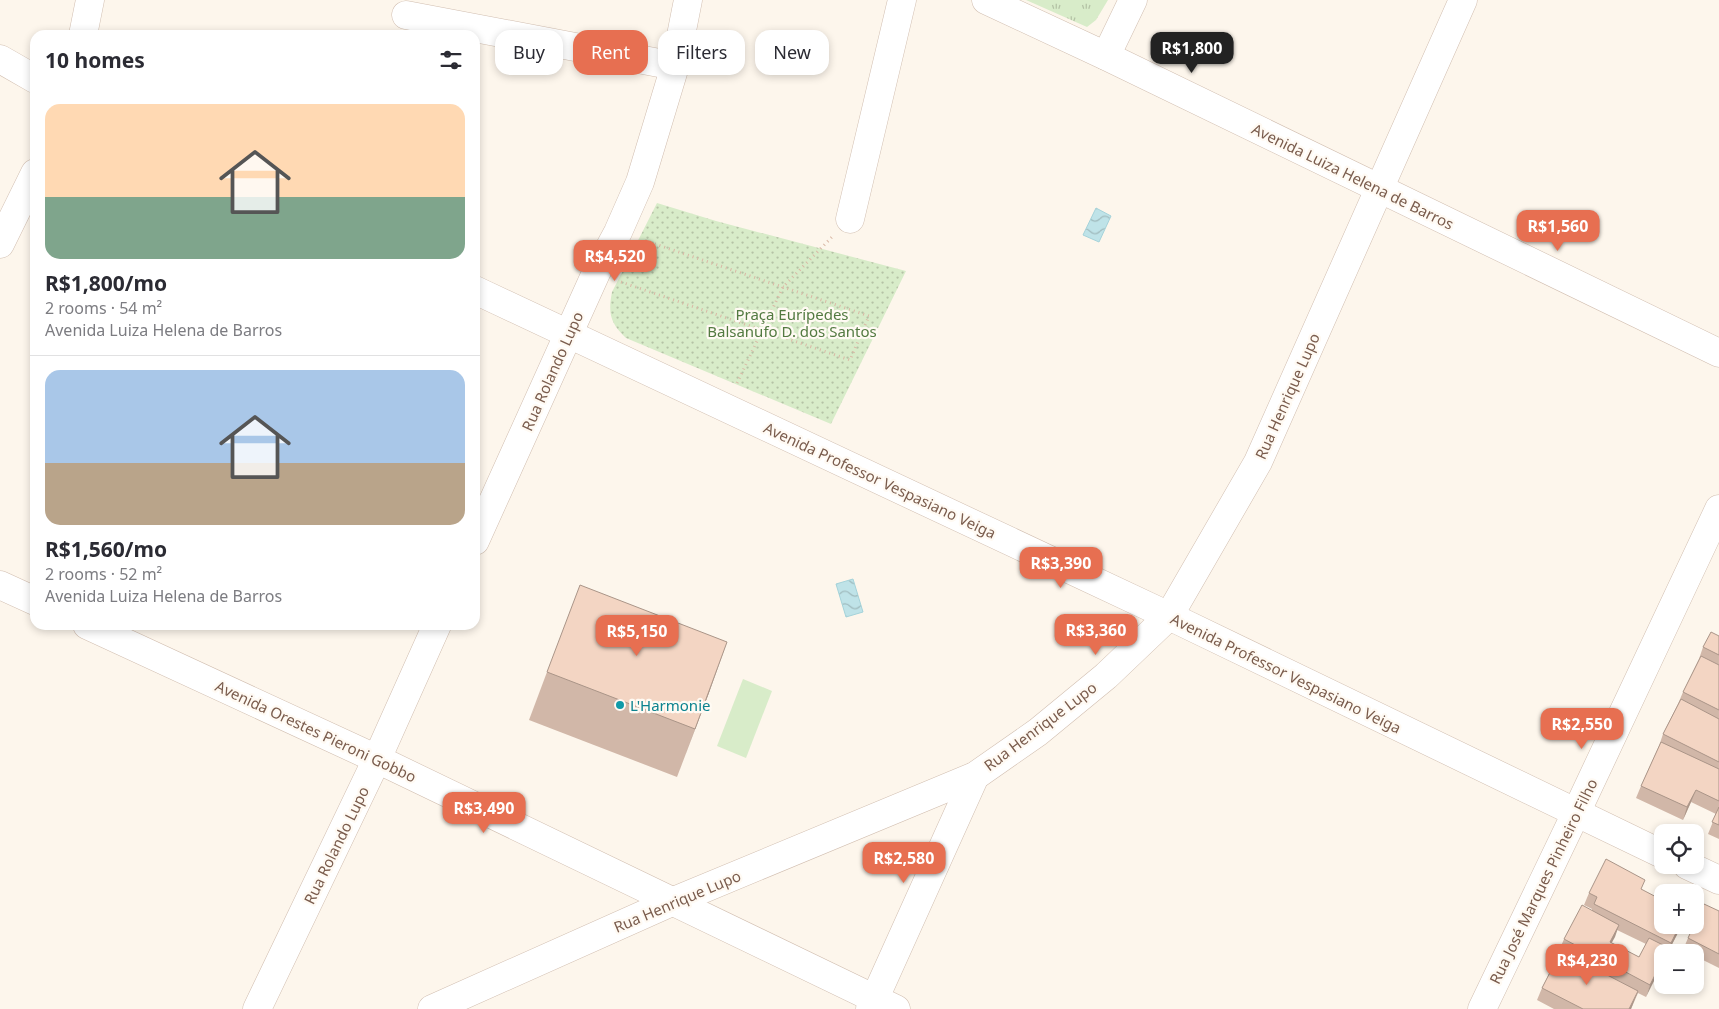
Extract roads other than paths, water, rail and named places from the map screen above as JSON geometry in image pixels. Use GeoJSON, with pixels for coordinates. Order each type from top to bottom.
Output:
{"type":"FeatureCollection","features":[{"type":"Feature","properties":{"kind":"street"},"geometry":{"type":"LineString","coordinates":[[84,30],[90,0]]}},
{"type":"Feature","properties":{"kind":"street","name":"Rua Rolando Lupo"},"geometry":{"type":"LineString","coordinates":[[682,30],[688,0]]}},
{"type":"Feature","properties":{"kind":"street"},"geometry":{"type":"LineString","coordinates":[[850,219],[902,0]]}},
{"type":"Feature","properties":{"kind":"street","name":"Avenida Luiza Helena de Barros"},"geometry":{"type":"LineString","coordinates":[[986,0],[1106,56],[1719,353]]}},
{"type":"Feature","properties":{"kind":"street"},"geometry":{"type":"LineString","coordinates":[[1106,56],[1133,0]]}},
{"type":"Feature","properties":{"kind":"street","name":"Rua Henrique Lupo"},"geometry":{"type":"LineString","coordinates":[[432,1009],[674,901],[975,776],[1045,726],[1106,676],[1168,616],[1258,462],[1463,0]]}},
{"type":"Feature","properties":{"kind":"street"},"geometry":{"type":"LineString","coordinates":[[406,15],[658,63]]}},
{"type":"Feature","properties":{"kind":"street"},"geometry":{"type":"LineString","coordinates":[[0,59],[30,76]]}},
{"type":"Feature","properties":{"kind":"street","name":"Rua Rolando Lupo"},"geometry":{"type":"LineString","coordinates":[[480,530],[596,273],[618,232],[640,182],[672,75]]}},
{"type":"Feature","properties":{"kind":"street"},"geometry":{"type":"LineString","coordinates":[[0,244],[30,182]]}},
{"type":"Feature","properties":{"kind":"street","name":"Avenida Professor Vespasiano Veiga"},"geometry":{"type":"LineString","coordinates":[[480,292],[1168,616],[1654,850]]}},
{"type":"Feature","properties":{"kind":"street","name":"Rua José Marques Pinheiro Filho"},"geometry":{"type":"LineString","coordinates":[[1482,1009],[1719,509]]}},
{"type":"Feature","properties":{"kind":"street"},"geometry":{"type":"LineString","coordinates":[[0,585],[30,599]]}},
{"type":"Feature","properties":{"kind":"street","name":"Avenida Orestes Pieroni Gobbo"},"geometry":{"type":"LineString","coordinates":[[99,630],[377,759],[674,901],[880,1006]]}},
{"type":"Feature","properties":{"kind":"street","name":"Rua Rolando Lupo"},"geometry":{"type":"LineString","coordinates":[[257,1009],[377,759],[435,630]]}},
{"type":"Feature","properties":{"kind":"street"},"geometry":{"type":"LineString","coordinates":[[880,1006],[975,776]]}},
{"type":"Feature","properties":{"kind":"street"},"geometry":{"type":"LineString","coordinates":[[1704,873],[1719,880]]}},
{"type":"Feature","properties":{"kind":"water"},"geometry":{"type":"Polygon","coordinates":[[[1096,208],[1111,216],[1099,242],[1083,235],[1096,208]]]}},
{"type":"Feature","properties":{"kind":"water"},"geometry":{"type":"Polygon","coordinates":[[[853,579],[863,612],[846,617],[836,584],[853,579]]]}},
{"type":"Feature","properties":{"kind":"place","name":"L'Harmonie"},"geometry":{"type":"Point","coordinates":[620,705]}},
{"type":"Feature","properties":{"kind":"park label","name":"Praça Eurípedes Balsanufo D. dos Santos"},"geometry":{"type":"Point","coordinates":[792,322]}}]}
